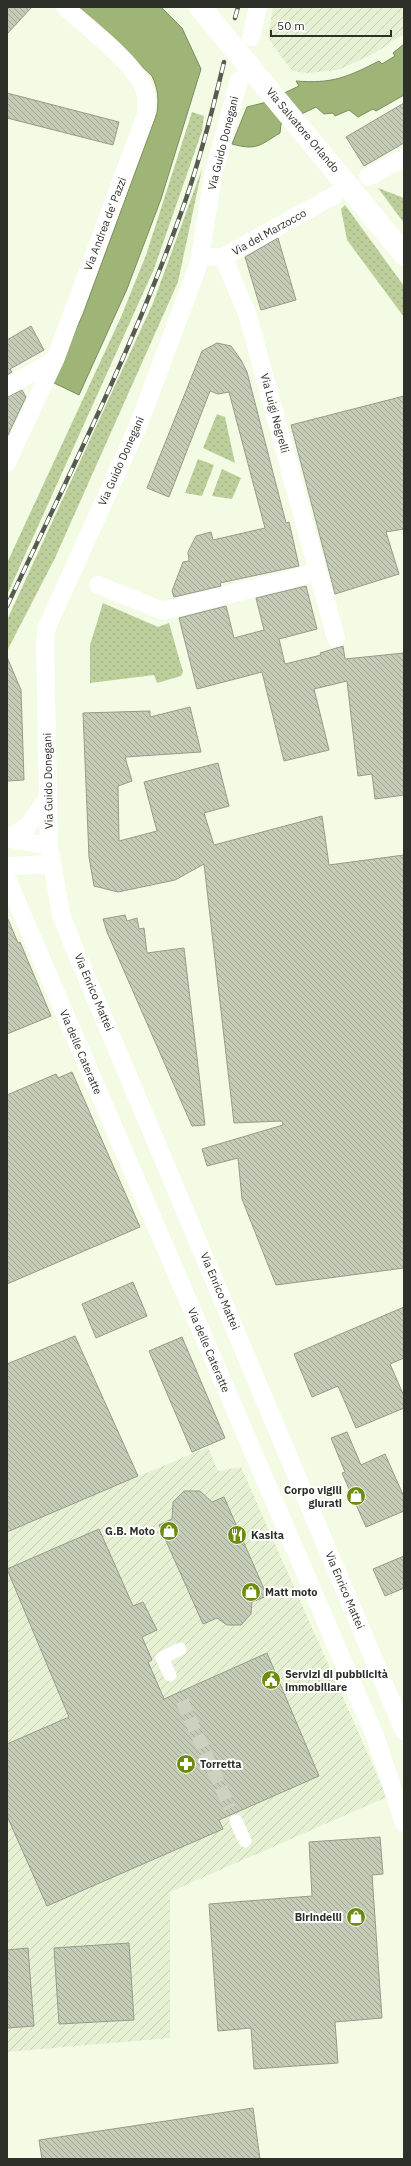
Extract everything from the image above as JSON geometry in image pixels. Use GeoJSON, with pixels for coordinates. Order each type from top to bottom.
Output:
{"type":"FeatureCollection","features":[{"type":"Feature","properties":{"kind":"main road","name":"Via Salvatore Orlando"},"geometry":{"type":"LineString","coordinates":[[200,7],[376,217],[404,254]]}},
{"type":"Feature","properties":{"kind":"street","name":"Via Andrea de' Pazzi"},"geometry":{"type":"LineString","coordinates":[[7,462],[54,360],[144,122],[147,107],[144,88],[131,68],[65,7]]}},
{"type":"Feature","properties":{"kind":"street"},"geometry":{"type":"LineString","coordinates":[[251,37],[258,7]]}},
{"type":"Feature","properties":{"kind":"street","name":"Via Guido Donegani"},"geometry":{"type":"LineString","coordinates":[[49,846],[45,643],[48,627],[138,426],[200,257],[213,176],[239,80]]}},
{"type":"Feature","properties":{"kind":"street"},"geometry":{"type":"LineString","coordinates":[[368,177],[404,158]]}},
{"type":"Feature","properties":{"kind":"street","name":"Via del Marzocco"},"geometry":{"type":"LineString","coordinates":[[200,257],[223,257],[335,195]]}},
{"type":"Feature","properties":{"kind":"street","name":"Via Luigi Negrelli"},"geometry":{"type":"LineString","coordinates":[[223,257],[247,313],[336,638]]}},
{"type":"Feature","properties":{"kind":"street"},"geometry":{"type":"LineString","coordinates":[[7,387],[54,360]]}},
{"type":"Feature","properties":{"kind":"street"},"geometry":{"type":"LineString","coordinates":[[98,585],[163,611],[318,572]]}},
{"type":"Feature","properties":{"kind":"street"},"geometry":{"type":"LineString","coordinates":[[8,838],[28,826],[48,798]]}},
{"type":"Feature","properties":{"kind":"street"},"geometry":{"type":"LineString","coordinates":[[8,838],[49,846]]}},
{"type":"Feature","properties":{"kind":"street","name":"Via Enrico Mattei"},"geometry":{"type":"LineString","coordinates":[[49,846],[61,914],[73,945],[404,1731]]}},
{"type":"Feature","properties":{"kind":"street"},"geometry":{"type":"LineString","coordinates":[[7,866],[52,864]]}},
{"type":"Feature","properties":{"kind":"street","name":"Via delle Cateratte"},"geometry":{"type":"LineString","coordinates":[[7,879],[375,1736],[404,1823]]}},
{"type":"Feature","properties":{"kind":"street"},"geometry":{"type":"LineString","coordinates":[[170,1675],[162,1658],[180,1650]]}},
{"type":"Feature","properties":{"kind":"street"},"geometry":{"type":"LineString","coordinates":[[236,1821],[245,1841]]}},
{"type":"Feature","properties":{"kind":"shaded area"},"geometry":{"type":"Polygon","coordinates":[[[79,7],[161,7],[182,28],[201,69],[161,199],[127,289],[79,395],[52,382],[83,314],[157,113],[158,94],[152,76],[79,7]]]}},
{"type":"Feature","properties":{"kind":"shaded area"},"geometry":{"type":"Polygon","coordinates":[[[273,7],[404,7],[404,34],[373,54],[338,70],[307,73],[292,71],[268,38],[273,7]]]}},
{"type":"Feature","properties":{"kind":"shaded area"},"geometry":{"type":"Polygon","coordinates":[[[404,44],[404,95],[376,111],[373,109],[358,117],[349,110],[335,116],[333,113],[324,114],[316,107],[281,124],[280,133],[263,144],[247,147],[232,144],[247,107],[263,103],[299,86],[296,81],[309,82],[330,80],[349,75],[379,61],[382,64],[395,56],[393,53],[404,44]]]}},
{"type":"Feature","properties":{"kind":"shaded area"},"geometry":{"type":"Polygon","coordinates":[[[192,112],[204,116],[202,131],[154,269],[7,595],[7,563],[121,317],[146,255],[192,112]]]}},
{"type":"Feature","properties":{"kind":"shaded area"},"geometry":{"type":"Polygon","coordinates":[[[202,169],[178,282],[55,558],[7,651],[7,620],[153,303],[202,169]]]}},
{"type":"Feature","properties":{"kind":"shaded area"},"geometry":{"type":"Polygon","coordinates":[[[378,188],[404,198],[404,223],[378,188]]]}},
{"type":"Feature","properties":{"kind":"shaded area"},"geometry":{"type":"Polygon","coordinates":[[[345,205],[404,286],[404,317],[347,240],[341,209],[345,205]]]}},
{"type":"Feature","properties":{"kind":"shaded area"},"geometry":{"type":"Polygon","coordinates":[[[217,414],[225,417],[235,463],[203,448],[217,414]]]}},
{"type":"Feature","properties":{"kind":"shaded area"},"geometry":{"type":"Polygon","coordinates":[[[198,459],[214,465],[202,496],[185,493],[198,459]]]}},
{"type":"Feature","properties":{"kind":"shaded area"},"geometry":{"type":"Polygon","coordinates":[[[222,469],[241,478],[232,499],[212,496],[222,469]]]}},
{"type":"Feature","properties":{"kind":"shaded area"},"geometry":{"type":"Polygon","coordinates":[[[103,603],[158,627],[169,623],[183,672],[181,676],[157,683],[154,675],[90,683],[90,645],[103,603]]]}},
{"type":"Feature","properties":{"kind":"shaded area"},"geometry":{"type":"Polygon","coordinates":[[[208,1447],[218,1471],[241,1467],[387,1797],[170,1892],[170,2038],[7,2052],[7,1532],[208,1447]]]}},
{"type":"Feature","properties":{"kind":"building"},"geometry":{"type":"Polygon","coordinates":[[[7,7],[32,7],[7,34],[7,7]]]}},
{"type":"Feature","properties":{"kind":"building"},"geometry":{"type":"Polygon","coordinates":[[[7,93],[119,122],[113,145],[7,118],[7,93]]]}},
{"type":"Feature","properties":{"kind":"building"},"geometry":{"type":"Polygon","coordinates":[[[404,103],[404,143],[364,166],[346,137],[404,103]]]}},
{"type":"Feature","properties":{"kind":"building"},"geometry":{"type":"Polygon","coordinates":[[[278,238],[296,300],[261,310],[245,257],[278,238]]]}},
{"type":"Feature","properties":{"kind":"building"},"geometry":{"type":"Polygon","coordinates":[[[31,326],[44,350],[10,369],[12,372],[7,375],[7,340],[31,326]]]}},
{"type":"Feature","properties":{"kind":"building"},"geometry":{"type":"Polygon","coordinates":[[[217,343],[231,346],[247,372],[286,523],[289,522],[299,566],[220,583],[221,586],[174,597],[172,591],[183,562],[189,561],[188,552],[196,536],[211,532],[213,540],[265,528],[229,392],[218,394],[210,391],[169,497],[147,488],[202,351],[217,343]]]}},
{"type":"Feature","properties":{"kind":"building"},"geometry":{"type":"Polygon","coordinates":[[[22,390],[26,397],[7,437],[7,397],[22,390]]]}},
{"type":"Feature","properties":{"kind":"building"},"geometry":{"type":"Polygon","coordinates":[[[404,396],[404,529],[386,532],[399,574],[335,594],[291,425],[404,396]]]}},
{"type":"Feature","properties":{"kind":"building"},"geometry":{"type":"Polygon","coordinates":[[[306,586],[317,629],[279,639],[285,664],[321,655],[320,653],[343,646],[345,659],[404,653],[404,795],[375,799],[372,774],[358,776],[347,681],[314,689],[329,750],[284,761],[262,672],[197,689],[179,618],[226,606],[234,638],[264,630],[256,598],[306,586]]]}},
{"type":"Feature","properties":{"kind":"building"},"geometry":{"type":"Polygon","coordinates":[[[7,657],[21,690],[24,780],[7,781],[7,657]]]}},
{"type":"Feature","properties":{"kind":"building"},"geometry":{"type":"Polygon","coordinates":[[[190,707],[201,752],[125,757],[132,781],[118,786],[119,841],[157,831],[144,782],[218,763],[229,806],[204,813],[214,845],[322,816],[329,865],[404,855],[404,1268],[276,1285],[242,1199],[238,1158],[207,1166],[202,1149],[283,1125],[282,1121],[234,1123],[204,864],[175,880],[118,892],[94,886],[89,857],[83,713],[150,711],[150,717],[190,707]]]}},
{"type":"Feature","properties":{"kind":"building"},"geometry":{"type":"Polygon","coordinates":[[[125,915],[127,921],[137,918],[139,929],[144,928],[147,953],[184,948],[205,1125],[192,1126],[107,932],[103,919],[125,915]]]}},
{"type":"Feature","properties":{"kind":"building"},"geometry":{"type":"Polygon","coordinates":[[[7,917],[18,943],[20,942],[51,1016],[7,1034],[7,917]]]}},
{"type":"Feature","properties":{"kind":"building"},"geometry":{"type":"Polygon","coordinates":[[[72,1072],[140,1227],[7,1284],[7,1095],[56,1074],[58,1078],[72,1072]]]}},
{"type":"Feature","properties":{"kind":"building"},"geometry":{"type":"Polygon","coordinates":[[[133,1282],[147,1316],[96,1338],[82,1304],[133,1282]]]}},
{"type":"Feature","properties":{"kind":"building"},"geometry":{"type":"Polygon","coordinates":[[[404,1307],[404,1358],[390,1364],[404,1396],[404,1408],[356,1428],[338,1386],[312,1397],[294,1354],[404,1307]]]}},
{"type":"Feature","properties":{"kind":"building"},"geometry":{"type":"Polygon","coordinates":[[[75,1336],[138,1476],[7,1532],[7,1364],[75,1336]]]}},
{"type":"Feature","properties":{"kind":"building"},"geometry":{"type":"Polygon","coordinates":[[[182,1337],[225,1438],[192,1452],[149,1351],[182,1337]]]}},
{"type":"Feature","properties":{"kind":"building"},"geometry":{"type":"Polygon","coordinates":[[[347,1432],[361,1465],[385,1454],[404,1497],[404,1511],[366,1527],[342,1473],[345,1472],[331,1438],[347,1432]]]}},
{"type":"Feature","properties":{"kind":"building"},"geometry":{"type":"Polygon","coordinates":[[[184,1491],[200,1491],[212,1502],[224,1497],[267,1596],[252,1602],[251,1614],[241,1625],[227,1625],[217,1618],[203,1624],[159,1525],[172,1519],[173,1502],[184,1491]]]}},
{"type":"Feature","properties":{"kind":"building"},"geometry":{"type":"Polygon","coordinates":[[[99,1529],[133,1606],[143,1602],[157,1630],[142,1637],[152,1660],[148,1662],[164,1699],[267,1653],[319,1776],[219,1820],[223,1829],[47,1906],[7,1816],[7,1744],[69,1717],[7,1569],[99,1529]]]}},
{"type":"Feature","properties":{"kind":"building"},"geometry":{"type":"Polygon","coordinates":[[[404,1556],[404,1588],[385,1596],[373,1569],[404,1556]]]}},
{"type":"Feature","properties":{"kind":"building"},"geometry":{"type":"Polygon","coordinates":[[[380,1837],[383,1874],[372,1875],[382,2018],[335,2022],[338,2063],[254,2069],[251,2028],[218,2031],[209,1904],[312,1896],[309,1842],[380,1837]]]}},
{"type":"Feature","properties":{"kind":"building"},"geometry":{"type":"Polygon","coordinates":[[[129,1943],[134,2020],[59,2024],[54,1948],[129,1943]]]}},
{"type":"Feature","properties":{"kind":"building"},"geometry":{"type":"Polygon","coordinates":[[[28,1948],[34,2026],[7,2028],[7,1950],[28,1948]]]}},
{"type":"Feature","properties":{"kind":"building"},"geometry":{"type":"Polygon","coordinates":[[[253,2108],[260,2159],[42,2159],[39,2140],[253,2108]]]}},
{"type":"Feature","properties":{"kind":"tunnel"},"geometry":{"type":"LineString","coordinates":[[182,1701],[230,1808]]}},
{"type":"Feature","properties":{"kind":"railway"},"geometry":{"type":"LineString","coordinates":[[235,18],[238,7]]}},
{"type":"Feature","properties":{"kind":"railway"},"geometry":{"type":"LineString","coordinates":[[7,606],[99,412],[162,263],[194,176],[224,62]]}},
{"type":"Feature","properties":{"kind":"place","name":"Corpo vigili giurati"},"geometry":{"type":"Point","coordinates":[356,1496]}},
{"type":"Feature","properties":{"kind":"place","name":"G.B. Moto"},"geometry":{"type":"Point","coordinates":[169,1531]}},
{"type":"Feature","properties":{"kind":"place","name":"Kasita"},"geometry":{"type":"Point","coordinates":[237,1535]}},
{"type":"Feature","properties":{"kind":"place","name":"Matt moto"},"geometry":{"type":"Point","coordinates":[251,1592]}},
{"type":"Feature","properties":{"kind":"place","name":"Servizi di pubblicità immobiliare"},"geometry":{"type":"Point","coordinates":[271,1680]}},
{"type":"Feature","properties":{"kind":"place","name":"Torretta"},"geometry":{"type":"Point","coordinates":[186,1764]}},
{"type":"Feature","properties":{"kind":"place","name":"Birindelli"},"geometry":{"type":"Point","coordinates":[356,1917]}}]}
